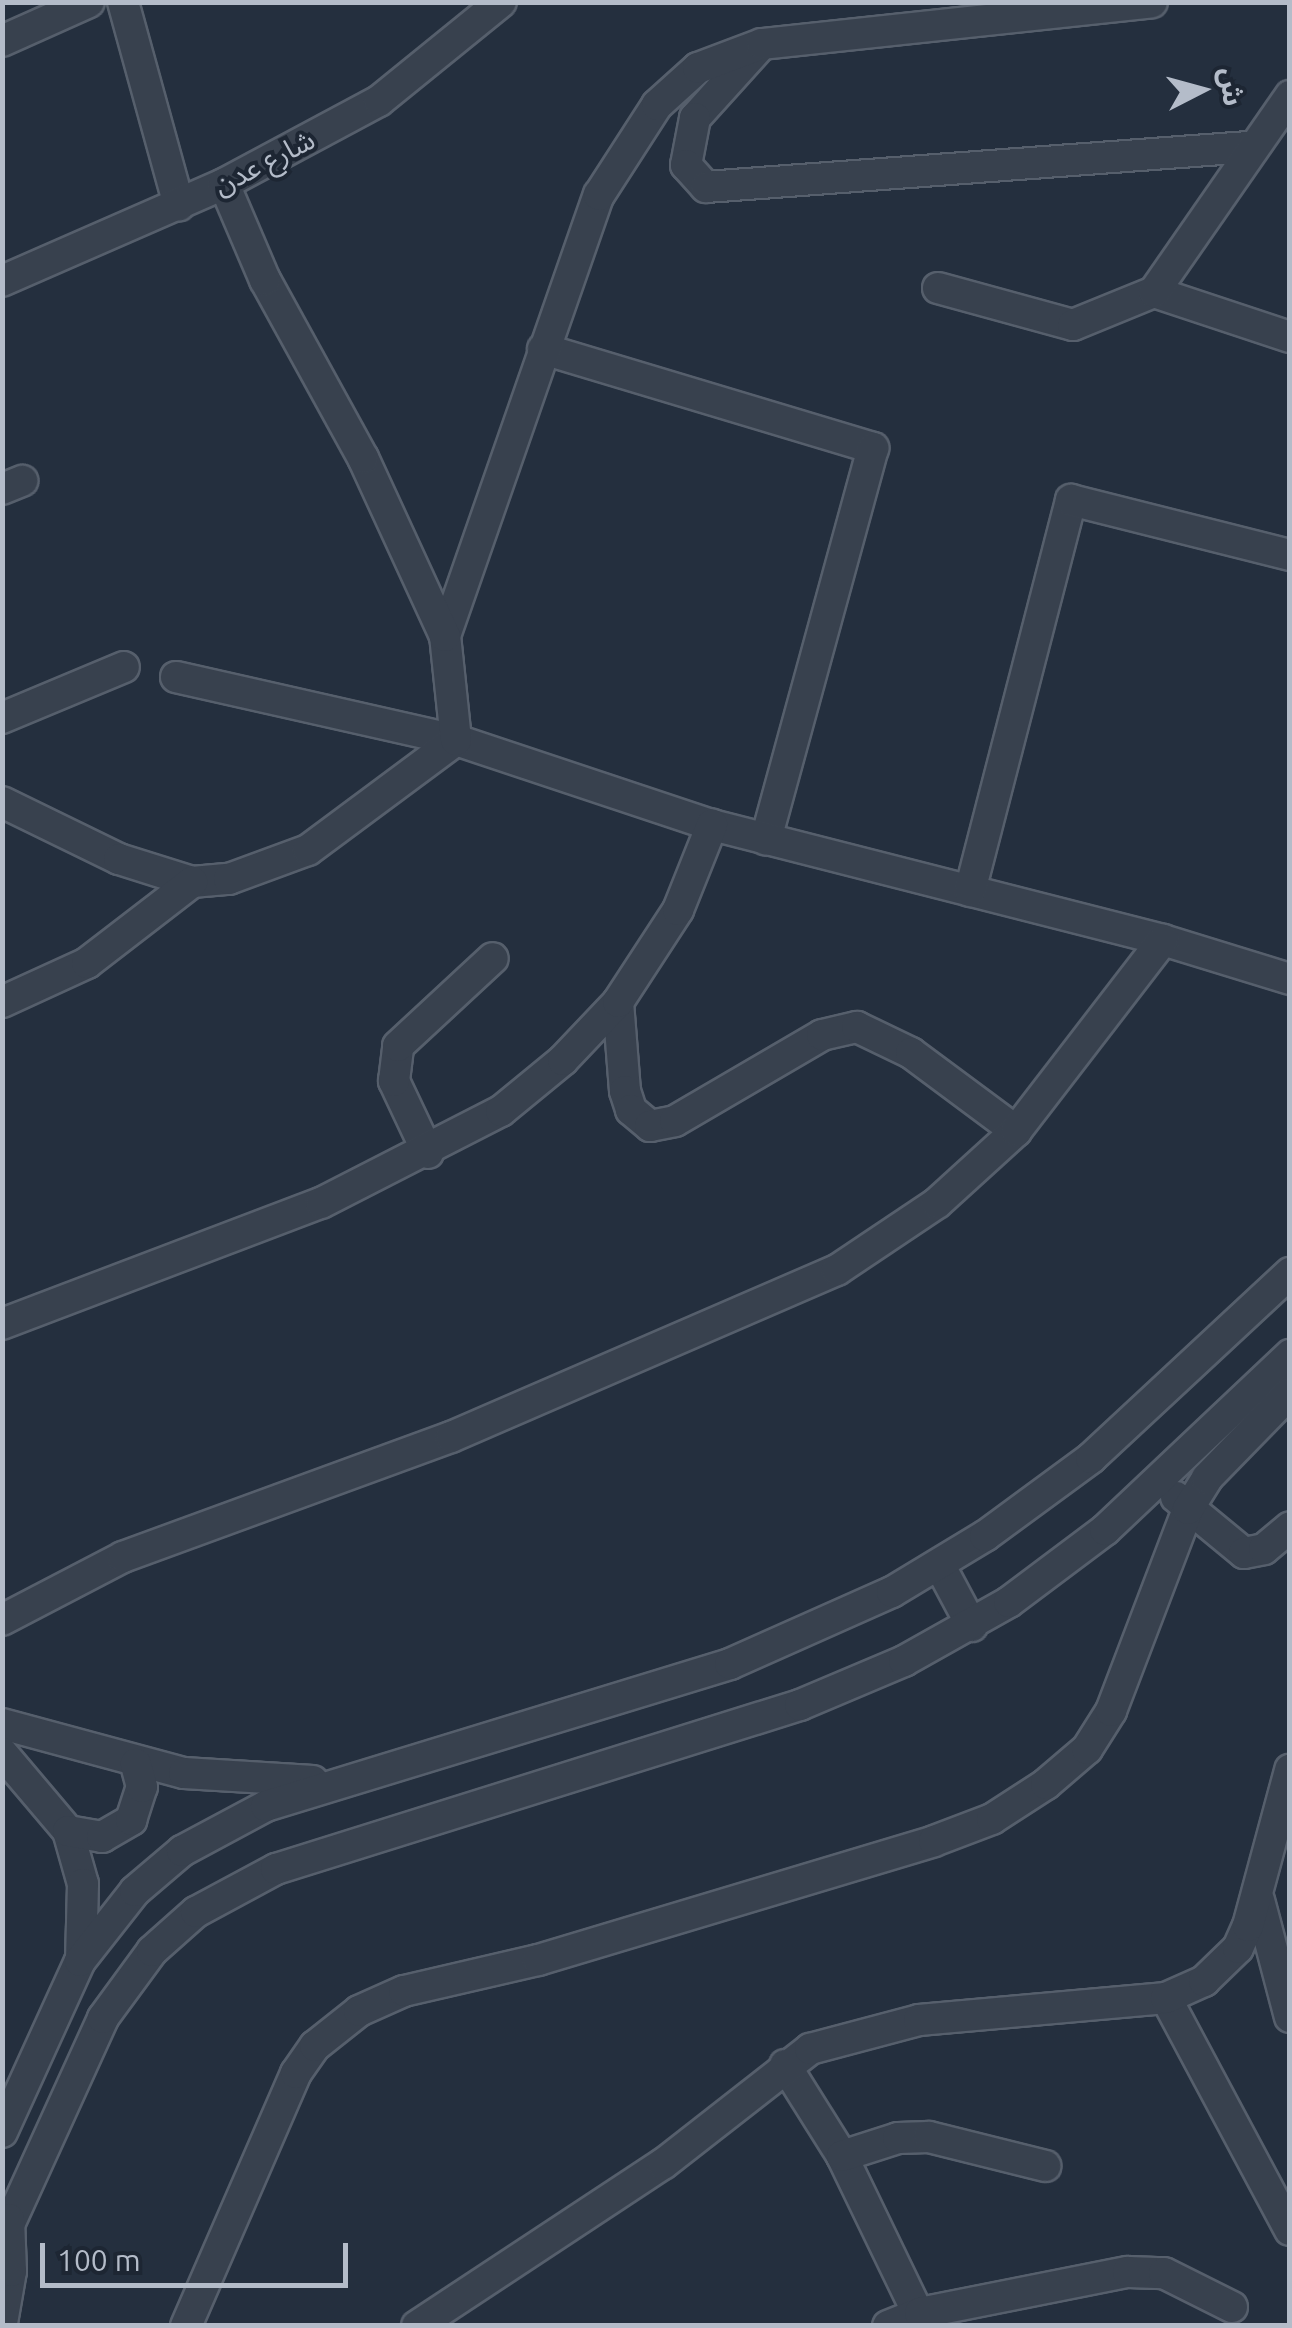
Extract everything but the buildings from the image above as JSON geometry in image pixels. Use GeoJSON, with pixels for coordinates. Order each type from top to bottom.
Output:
{"type":"FeatureCollection","features":[{"type":"Feature","properties":{"kind":"street"},"geometry":{"type":"LineString","coordinates":[[2,41],[89,2]]}},
{"type":"Feature","properties":{"kind":"street"},"geometry":{"type":"LineString","coordinates":[[123,2],[178,204]]}},
{"type":"Feature","properties":{"kind":"street","name":"شارع عدن"},"geometry":{"type":"LineString","coordinates":[[2,281],[224,184],[379,101],[466,15],[501,2]]}},
{"type":"Feature","properties":{"kind":"street"},"geometry":{"type":"LineString","coordinates":[[445,636],[599,195],[647,120],[698,68],[762,44],[1152,2]]}},
{"type":"Feature","properties":{"kind":"street"},"geometry":{"type":"LineString","coordinates":[[762,44],[695,118],[686,165],[706,188],[1248,147]]}},
{"type":"Feature","properties":{"kind":"street"},"geometry":{"type":"LineString","coordinates":[[938,288],[1073,324],[1154,292],[1248,147],[1290,96]]}},
{"type":"Feature","properties":{"kind":"street"},"geometry":{"type":"LineString","coordinates":[[224,184],[265,280],[363,458],[445,636],[456,740]]}},
{"type":"Feature","properties":{"kind":"street"},"geometry":{"type":"LineString","coordinates":[[1154,292],[1290,337]]}},
{"type":"Feature","properties":{"kind":"street"},"geometry":{"type":"LineString","coordinates":[[543,348],[873,448],[766,840]]}},
{"type":"Feature","properties":{"kind":"street"},"geometry":{"type":"LineString","coordinates":[[970,890],[1071,500],[1290,555]]}},
{"type":"Feature","properties":{"kind":"street"},"geometry":{"type":"LineString","coordinates":[[2,718],[124,667]]}},
{"type":"Feature","properties":{"kind":"street"},"geometry":{"type":"LineString","coordinates":[[176,677],[456,740],[712,825],[1163,940],[1290,979]]}},
{"type":"Feature","properties":{"kind":"street"},"geometry":{"type":"LineString","coordinates":[[2,802],[119,859],[192,882],[254,874],[308,850],[456,740]]}},
{"type":"Feature","properties":{"kind":"street"},"geometry":{"type":"LineString","coordinates":[[2,1324],[321,1203],[428,1153],[500,1110],[563,1060],[618,1002],[678,910],[712,825]]}},
{"type":"Feature","properties":{"kind":"street"},"geometry":{"type":"LineString","coordinates":[[2,1002],[87,963],[192,882]]}},
{"type":"Feature","properties":{"kind":"street"},"geometry":{"type":"LineString","coordinates":[[2,1620],[124,1558],[451,1437],[837,1270],[937,1203],[1016,1131],[1106,1022],[1163,940]]}},
{"type":"Feature","properties":{"kind":"street"},"geometry":{"type":"LineString","coordinates":[[428,1153],[394,1081],[398,1046],[493,958]]}},
{"type":"Feature","properties":{"kind":"street"},"geometry":{"type":"LineString","coordinates":[[618,1002],[625,1091],[630,1110],[650,1126],[675,1121],[822,1035],[857,1027],[911,1052],[1016,1131]]}},
{"type":"Feature","properties":{"kind":"street"},"geometry":{"type":"LineString","coordinates":[[2,2132],[80,1961],[135,1891],[182,1850],[266,1806],[730,1664],[844,1616],[940,1566],[1029,1506],[1150,1408],[1290,1274]]}},
{"type":"Feature","properties":{"kind":"street"},"geometry":{"type":"LineString","coordinates":[[2,2323],[11,2271],[6,2229],[117,1994],[172,1932],[221,1895],[276,1869],[800,1704],[972,1626],[1105,1530],[1290,1354]]}},
{"type":"Feature","properties":{"kind":"street"},"geometry":{"type":"LineString","coordinates":[[186,2326],[296,2073],[336,2028],[404,1991],[538,1960],[992,1819],[1046,1784],[1087,1749],[1103,1724],[1142,1643],[1188,1509],[1228,1454],[1290,1393]]}},
{"type":"Feature","properties":{"kind":"street"},"geometry":{"type":"LineString","coordinates":[[1160,1481],[1188,1509],[1244,1552],[1264,1549],[1290,1527]]}},
{"type":"Feature","properties":{"kind":"street"},"geometry":{"type":"LineString","coordinates":[[940,1566],[972,1626]]}},
{"type":"Feature","properties":{"kind":"street"},"geometry":{"type":"LineString","coordinates":[[2,1724],[136,1764],[241,1780],[356,1778]]}},
{"type":"Feature","properties":{"kind":"street"},"geometry":{"type":"LineString","coordinates":[[2,1753],[68,1831],[83,1884],[80,1961]]}},
{"type":"Feature","properties":{"kind":"street"},"geometry":{"type":"LineString","coordinates":[[68,1831],[102,1838],[132,1820],[142,1787],[136,1764]]}},
{"type":"Feature","properties":{"kind":"street"},"geometry":{"type":"LineString","coordinates":[[418,2326],[663,2164],[785,2065],[860,2031],[919,2020],[1166,1998],[1223,1965],[1258,1898],[1290,1770]]}},
{"type":"Feature","properties":{"kind":"street"},"geometry":{"type":"LineString","coordinates":[[1258,1898],[1290,2017]]}},
{"type":"Feature","properties":{"kind":"street"},"geometry":{"type":"LineString","coordinates":[[1166,1998],[1290,2230]]}},
{"type":"Feature","properties":{"kind":"street"},"geometry":{"type":"LineString","coordinates":[[785,2065],[842,2156],[922,2319]]}},
{"type":"Feature","properties":{"kind":"street"},"geometry":{"type":"LineString","coordinates":[[842,2156],[898,2138],[929,2137],[1044,2166]]}},
{"type":"Feature","properties":{"kind":"street"},"geometry":{"type":"LineString","coordinates":[[888,2326],[1147,2271],[1232,2307]]}}]}
